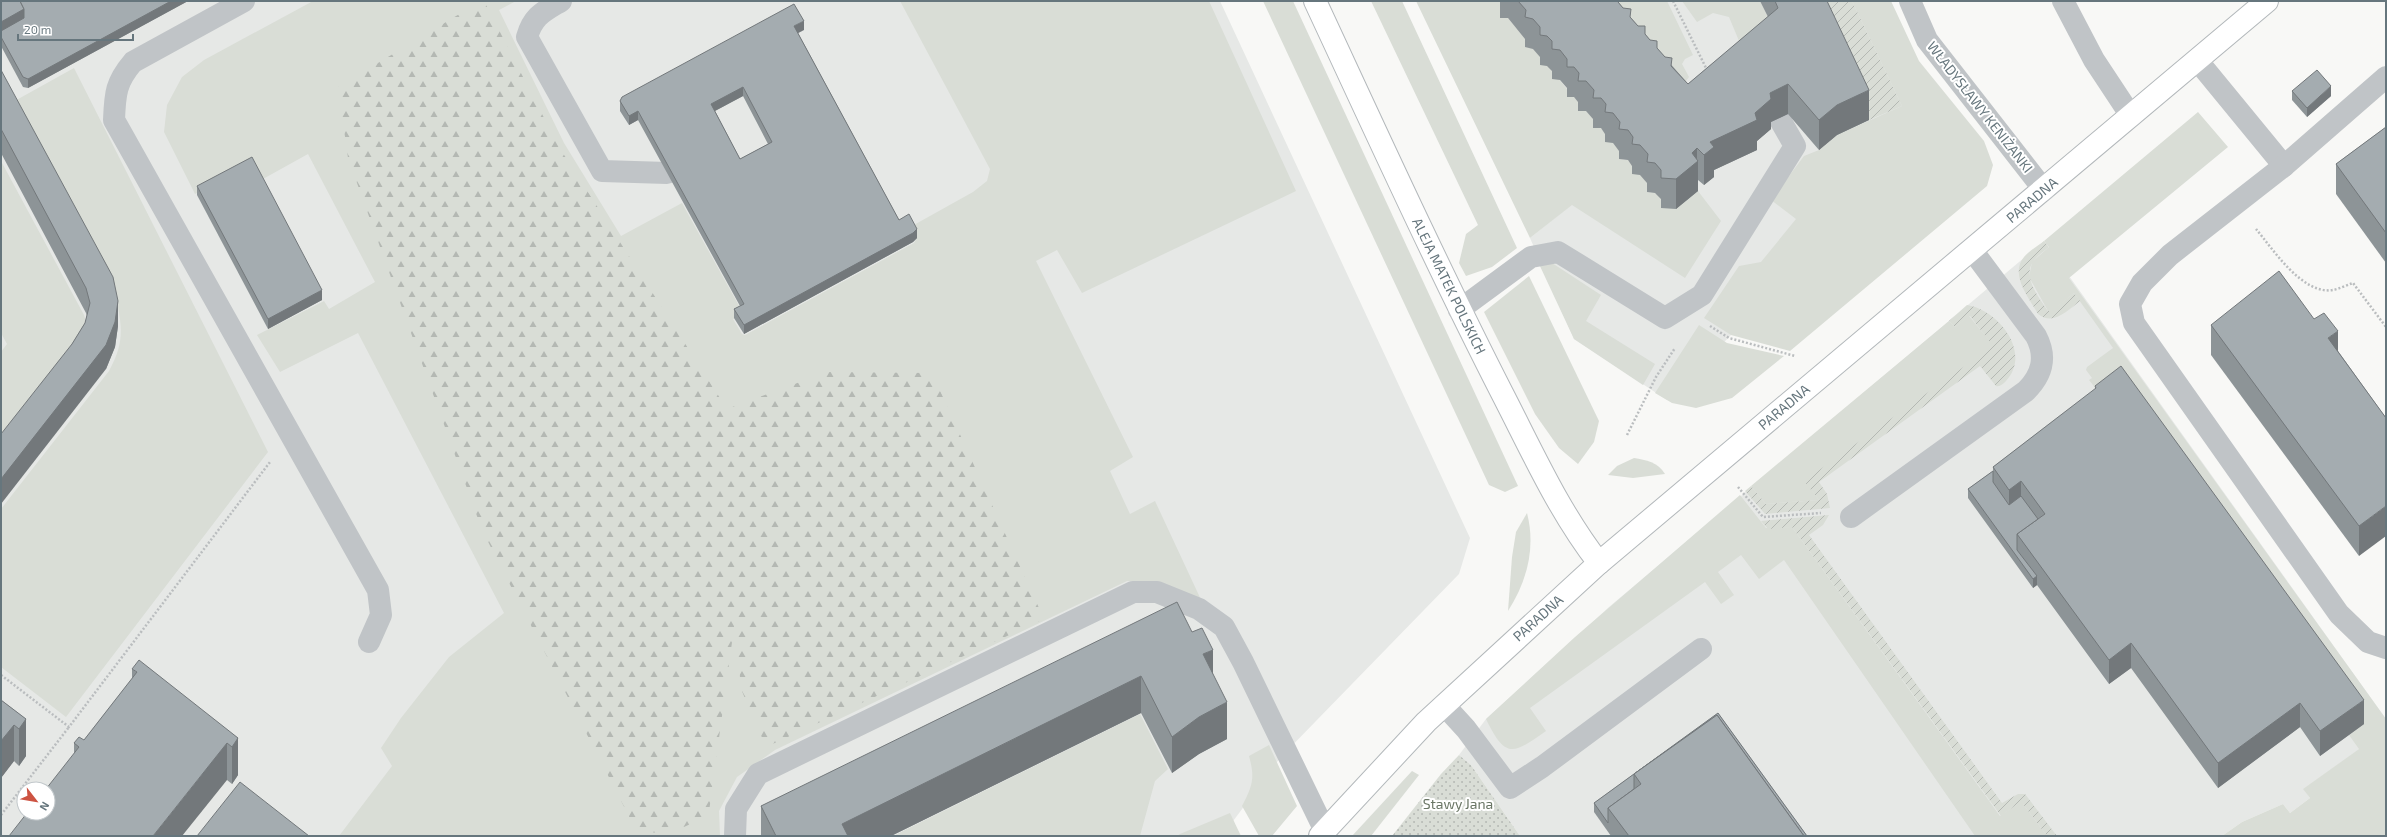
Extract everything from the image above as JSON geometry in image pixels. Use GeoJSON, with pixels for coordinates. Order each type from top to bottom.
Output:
{"type":"FeatureCollection","features":[{"type":"Feature","properties":{"kind":"street"},"geometry":{"type":"LineString","coordinates":[[244,1],[133,62],[120,77],[114,96],[114,120],[290,436],[378,590],[381,615],[369,642]]}},
{"type":"Feature","properties":{"kind":"street"},"geometry":{"type":"LineString","coordinates":[[561,1],[539,14],[531,23],[527,37],[602,170],[667,173]]}},
{"type":"Feature","properties":{"kind":"street","name":"ALEJA MATEK POLSKICH"},"geometry":{"type":"LineString","coordinates":[[1315,1],[1459,310],[1554,492],[1581,540],[1599,563]]}},
{"type":"Feature","properties":{"kind":"street","name":"WŁADYSŁAWY KENIŻANKI"},"geometry":{"type":"LineString","coordinates":[[1910,1],[1927,40],[2044,190]]}},
{"type":"Feature","properties":{"kind":"street"},"geometry":{"type":"LineString","coordinates":[[2063,1],[2094,60],[2131,116]]}},
{"type":"Feature","properties":{"kind":"street","name":"PARADNA"},"geometry":{"type":"LineString","coordinates":[[1322,834],[1444,705],[1599,563],[2268,1]]}},
{"type":"Feature","properties":{"kind":"street"},"geometry":{"type":"LineString","coordinates":[[2197,60],[2284,166]]}},
{"type":"Feature","properties":{"kind":"street"},"geometry":{"type":"LineString","coordinates":[[2386,77],[2284,166],[2170,255],[2142,283],[2130,304],[2134,323],[2338,614],[2368,642],[2386,648]]}},
{"type":"Feature","properties":{"kind":"street"},"geometry":{"type":"LineString","coordinates":[[1459,310],[1531,257],[1558,252],[1665,318],[1702,295],[1795,146],[1779,118]]}},
{"type":"Feature","properties":{"kind":"street"},"geometry":{"type":"LineString","coordinates":[[1851,517],[2026,391],[2035,382],[2040,371],[2043,359],[2042,347],[2036,336],[1972,250]]}},
{"type":"Feature","properties":{"kind":"street"},"geometry":{"type":"LineString","coordinates":[[735,836],[736,809],[758,774],[1133,592],[1157,592],[1199,609],[1224,627],[1254,683],[1322,834]]}},
{"type":"Feature","properties":{"kind":"street"},"geometry":{"type":"LineString","coordinates":[[1444,705],[1466,729],[1510,788],[1542,767],[1701,649]]}},
{"type":"Feature","properties":{"kind":"path"},"geometry":{"type":"LineString","coordinates":[[1673,1],[1711,77]]}},
{"type":"Feature","properties":{"kind":"path"},"geometry":{"type":"LineString","coordinates":[[2236,204],[2291,272],[2319,289],[2332,290],[2353,282],[2386,327]]}},
{"type":"Feature","properties":{"kind":"path"},"geometry":{"type":"LineString","coordinates":[[1707,324],[1730,338],[1797,357]]}},
{"type":"Feature","properties":{"kind":"path"},"geometry":{"type":"LineString","coordinates":[[1627,435],[1656,377],[1676,347]]}},
{"type":"Feature","properties":{"kind":"path"},"geometry":{"type":"LineString","coordinates":[[1,814],[290,436]]}},
{"type":"Feature","properties":{"kind":"path"},"geometry":{"type":"LineString","coordinates":[[1736,485],[1763,517],[1830,512],[1851,517]]}},
{"type":"Feature","properties":{"kind":"path"},"geometry":{"type":"LineString","coordinates":[[2,677],[69,727]]}},
{"type":"Feature","properties":{"kind":"shaded area"},"geometry":{"type":"Polygon","coordinates":[[[1,1],[1220,1],[1470,538],[1459,574],[1280,758],[1222,836],[1,836],[1,1]]]}},
{"type":"Feature","properties":{"kind":"shaded area"},"geometry":{"type":"Polygon","coordinates":[[[1476,1],[1853,1],[1935,173],[1731,335],[1667,400],[1574,339],[1530,238],[1571,205],[1476,1]]]}},
{"type":"Feature","properties":{"kind":"shaded area"},"geometry":{"type":"Polygon","coordinates":[[[2044,241],[2386,719],[2386,730],[2304,789],[2310,798],[2290,813],[2283,804],[2242,822],[2222,836],[1520,836],[1471,765],[1459,755],[1486,719],[1609,607],[2044,241]]]}},
{"type":"Feature","properties":{"kind":"green space"},"geometry":{"type":"Polygon","coordinates":[[[313,1],[516,1],[499,10],[564,143],[621,236],[682,203],[743,313],[733,319],[742,334],[745,335],[914,243],[917,237],[912,226],[973,192],[987,181],[990,169],[900,1],[1209,1],[1296,191],[1082,293],[1057,250],[1036,261],[1133,457],[1110,471],[1130,514],[1155,501],[1203,604],[1167,586],[1149,582],[1127,581],[775,750],[737,777],[719,811],[720,836],[339,836],[392,766],[381,748],[401,718],[449,657],[504,613],[358,333],[280,372],[257,335],[324,301],[329,309],[375,282],[308,154],[263,179],[254,162],[195,194],[164,132],[167,105],[182,77],[204,60],[313,1]]]}},
{"type":"Feature","properties":{"kind":"green space"},"geometry":{"type":"Polygon","coordinates":[[[481,1],[484,1],[559,147],[727,409],[827,372],[932,373],[1044,619],[766,747],[741,689],[735,620],[709,812],[683,827],[667,832],[658,833],[636,830],[482,530],[348,158],[338,87],[481,1]]]}},
{"type":"Feature","properties":{"kind":"green space"},"geometry":{"type":"Polygon","coordinates":[[[1263,1],[1293,1],[1518,486],[1505,492],[1489,485],[1263,1]]]}},
{"type":"Feature","properties":{"kind":"green space"},"geometry":{"type":"Polygon","coordinates":[[[1371,1],[1402,1],[1517,248],[1492,267],[1466,276],[1459,263],[1466,234],[1478,225],[1371,1]]]}},
{"type":"Feature","properties":{"kind":"green space"},"geometry":{"type":"Polygon","coordinates":[[[1416,1],[1506,1],[1500,18],[1508,18],[1567,89],[1567,97],[1574,97],[1594,120],[1593,128],[1601,128],[1620,152],[1619,159],[1628,160],[1648,184],[1647,192],[1655,193],[1676,209],[1698,191],[1721,221],[1685,278],[1572,205],[1530,238],[1416,1]]]}},
{"type":"Feature","properties":{"kind":"green space"},"geometry":{"type":"Polygon","coordinates":[[[1592,1],[1667,1],[1693,55],[1685,59],[1682,64],[1689,77],[1682,86],[1592,1]]]}},
{"type":"Feature","properties":{"kind":"green space"},"geometry":{"type":"Polygon","coordinates":[[[1682,1],[1760,1],[1778,38],[1742,48],[1729,17],[1713,13],[1697,22],[1682,1]]]}},
{"type":"Feature","properties":{"kind":"green space"},"geometry":{"type":"Polygon","coordinates":[[[1812,1],[1852,1],[1902,106],[1869,120],[1812,1]]]}},
{"type":"Feature","properties":{"kind":"green space"},"geometry":{"type":"Polygon","coordinates":[[[1852,1],[1891,1],[1919,61],[1984,141],[1993,165],[1987,186],[1790,351],[1731,335],[1704,318],[1739,266],[1761,262],[1796,219],[1771,200],[1804,156],[1819,150],[1837,135],[1902,106],[1852,1]]]}},
{"type":"Feature","properties":{"kind":"green space"},"geometry":{"type":"Polygon","coordinates":[[[74,68],[268,452],[66,717],[1,667],[1,509],[109,371],[117,355],[119,347],[121,325],[118,307],[11,103],[74,68]]]}},
{"type":"Feature","properties":{"kind":"green space"},"geometry":{"type":"Polygon","coordinates":[[[2198,112],[2228,147],[2069,278],[2386,719],[2386,836],[2222,836],[2242,822],[2283,804],[2290,813],[2310,798],[2303,789],[2359,749],[2349,735],[2363,724],[2089,380],[2092,378],[2086,370],[2087,367],[2113,348],[2074,293],[2052,311],[2048,311],[2029,277],[2032,262],[2049,247],[2044,241],[2198,112]]]}},
{"type":"Feature","properties":{"kind":"green space"},"geometry":{"type":"Polygon","coordinates":[[[1,161],[84,315],[87,325],[1,453],[1,352],[7,344],[1,333],[1,161]]]}},
{"type":"Feature","properties":{"kind":"green space"},"geometry":{"type":"Polygon","coordinates":[[[2044,241],[2049,247],[2036,258],[2030,268],[2033,288],[2048,311],[2051,311],[2074,293],[2080,301],[2065,313],[2054,318],[2044,317],[2038,314],[2022,287],[2020,279],[2020,264],[2024,257],[2044,241]]]}},
{"type":"Feature","properties":{"kind":"green space"},"geometry":{"type":"Polygon","coordinates":[[[1552,263],[1601,295],[1586,321],[1655,364],[1643,385],[1574,339],[1539,264],[1552,263]]]}},
{"type":"Feature","properties":{"kind":"green space"},"geometry":{"type":"Polygon","coordinates":[[[1529,276],[1599,421],[1594,442],[1578,464],[1559,448],[1535,414],[1484,312],[1529,276]]]}},
{"type":"Feature","properties":{"kind":"green space"},"geometry":{"type":"Polygon","coordinates":[[[1967,305],[1990,315],[2008,334],[2014,346],[2015,358],[2013,370],[2006,381],[2000,386],[1996,386],[1980,366],[1819,482],[1827,494],[1830,508],[1765,514],[1745,491],[1751,486],[1766,504],[1819,500],[1804,481],[1993,346],[1970,316],[1955,327],[1949,321],[1967,305]]]}},
{"type":"Feature","properties":{"kind":"green space"},"geometry":{"type":"Polygon","coordinates":[[[1969,316],[1994,346],[1805,481],[1819,500],[1766,504],[1751,486],[1949,321],[1955,327],[1969,316]]]}},
{"type":"Feature","properties":{"kind":"green space"},"geometry":{"type":"Polygon","coordinates":[[[1699,325],[1727,343],[1784,356],[1732,398],[1696,408],[1672,403],[1655,393],[1699,325]]]}},
{"type":"Feature","properties":{"kind":"green space"},"geometry":{"type":"Polygon","coordinates":[[[1634,458],[1655,464],[1665,474],[1633,478],[1608,475],[1617,466],[1634,458]]]}},
{"type":"Feature","properties":{"kind":"green space"},"geometry":{"type":"Polygon","coordinates":[[[1740,495],[1766,528],[1792,527],[2000,816],[2017,804],[2023,804],[2047,836],[1975,836],[1784,560],[1759,579],[1741,555],[1718,572],[1734,595],[1721,604],[1705,582],[1530,708],[1546,731],[1526,745],[1518,748],[1511,749],[1505,747],[1499,741],[1486,719],[1575,637],[1740,495]]]}},
{"type":"Feature","properties":{"kind":"green space"},"geometry":{"type":"Polygon","coordinates":[[[1527,513],[1530,526],[1530,551],[1528,564],[1525,576],[1515,600],[1508,611],[1512,557],[1516,532],[1527,513]]]}},
{"type":"Feature","properties":{"kind":"green space"},"geometry":{"type":"Polygon","coordinates":[[[1829,515],[1823,525],[1809,535],[2002,803],[2018,794],[2025,794],[2057,836],[2047,836],[2023,804],[2017,804],[2001,816],[1792,527],[1768,529],[1761,521],[1829,515]]]}},
{"type":"Feature","properties":{"kind":"green space"},"geometry":{"type":"Polygon","coordinates":[[[1140,714],[1168,769],[1155,781],[1140,836],[893,836],[1140,714]]]}},
{"type":"Feature","properties":{"kind":"green space"},"geometry":{"type":"Polygon","coordinates":[[[1269,745],[1297,806],[1272,836],[1259,836],[1242,806],[1251,787],[1252,781],[1252,770],[1249,756],[1269,745]]]}},
{"type":"Feature","properties":{"kind":"green space","name":"Stawy Jana"},"geometry":{"type":"Polygon","coordinates":[[[1459,755],[1471,765],[1520,836],[1392,836],[1441,774],[1459,755]]]}},
{"type":"Feature","properties":{"kind":"green space"},"geometry":{"type":"Polygon","coordinates":[[[1412,771],[1419,775],[1371,836],[1352,836],[1412,771]]]}},
{"type":"Feature","properties":{"kind":"green space"},"geometry":{"type":"Polygon","coordinates":[[[1230,813],[1241,836],[1177,836],[1180,834],[1230,813]]]}},
{"type":"Feature","properties":{"kind":"building"},"geometry":{"type":"Polygon","coordinates":[[[1,1],[20,1],[24,9],[1,22],[1,1]]]}},
{"type":"Feature","properties":{"kind":"building"},"geometry":{"type":"Polygon","coordinates":[[[20,1],[171,1],[28,79],[23,77],[1,37],[1,31],[24,18],[24,9],[20,1]]]}},
{"type":"Feature","properties":{"kind":"building"},"geometry":{"type":"Polygon","coordinates":[[[1518,1],[1618,1],[1623,8],[1631,9],[1630,17],[1638,26],[1645,26],[1645,34],[1650,40],[1657,41],[1657,48],[1665,57],[1672,58],[1671,66],[1688,84],[1778,8],[1775,1],[1827,1],[1869,90],[1837,105],[1819,120],[1788,84],[1770,93],[1771,99],[1755,113],[1757,120],[1710,142],[1714,147],[1704,155],[1697,148],[1692,153],[1698,161],[1676,179],[1661,178],[1661,170],[1655,163],[1647,162],[1648,154],[1640,145],[1632,144],[1633,137],[1628,130],[1619,129],[1620,122],[1613,113],[1605,112],[1606,104],[1601,98],[1593,98],[1594,90],[1586,81],[1578,81],[1579,73],[1574,67],[1567,67],[1567,59],[1560,50],[1552,49],[1552,41],[1547,36],[1540,35],[1540,27],[1533,19],[1525,17],[1526,10],[1518,1]]]}},
{"type":"Feature","properties":{"kind":"building"},"geometry":{"type":"Polygon","coordinates":[[[794,4],[804,21],[794,26],[899,220],[909,214],[917,229],[913,233],[744,325],[734,309],[744,304],[638,111],[629,116],[620,101],[622,97],[794,4]],[[743,87],[711,104],[740,159],[772,142],[743,87]]]}},
{"type":"Feature","properties":{"kind":"building"},"geometry":{"type":"Polygon","coordinates":[[[1,70],[113,277],[118,301],[115,322],[106,345],[1,479],[1,434],[72,344],[85,323],[90,303],[86,288],[1,129],[1,70]]]}},
{"type":"Feature","properties":{"kind":"building"},"geometry":{"type":"Polygon","coordinates":[[[2317,70],[2331,86],[2307,108],[2292,91],[2317,70]]]}},
{"type":"Feature","properties":{"kind":"building"},"geometry":{"type":"Polygon","coordinates":[[[2386,127],[2386,233],[2336,164],[2386,127]]]}},
{"type":"Feature","properties":{"kind":"building"},"geometry":{"type":"Polygon","coordinates":[[[252,157],[322,290],[268,319],[197,186],[252,157]]]}},
{"type":"Feature","properties":{"kind":"building"},"geometry":{"type":"Polygon","coordinates":[[[2279,271],[2314,319],[2324,313],[2338,331],[2328,338],[2386,418],[2386,506],[2359,526],[2211,325],[2279,271]]]}},
{"type":"Feature","properties":{"kind":"building"},"geometry":{"type":"Polygon","coordinates":[[[2121,366],[2364,700],[2320,731],[2300,703],[2218,763],[2131,643],[2109,660],[2017,534],[2045,514],[2021,481],[2009,490],[1993,467],[2096,388],[2095,386],[2121,366]]]}},
{"type":"Feature","properties":{"kind":"building"},"geometry":{"type":"Polygon","coordinates":[[[1993,471],[1993,482],[2009,505],[2021,496],[2038,519],[2017,534],[2017,550],[2037,576],[2033,579],[1968,489],[1993,471]]]}},
{"type":"Feature","properties":{"kind":"building"},"geometry":{"type":"Polygon","coordinates":[[[1177,602],[1192,632],[1202,628],[1213,650],[1203,654],[1227,702],[1199,717],[1172,737],[1141,676],[842,824],[848,836],[776,836],[761,806],[1177,602]]]}},
{"type":"Feature","properties":{"kind":"building"},"geometry":{"type":"Polygon","coordinates":[[[139,660],[238,738],[232,747],[227,743],[153,836],[9,836],[21,821],[56,821],[56,781],[52,781],[79,747],[74,743],[79,737],[84,740],[137,672],[132,669],[139,660]]]}},
{"type":"Feature","properties":{"kind":"building"},"geometry":{"type":"Polygon","coordinates":[[[1,700],[26,719],[19,729],[14,725],[1,741],[1,700]]]}},
{"type":"Feature","properties":{"kind":"building"},"geometry":{"type":"Polygon","coordinates":[[[1718,713],[1807,836],[1804,836],[1717,715],[1634,774],[1634,789],[1608,808],[1608,823],[1594,803],[1718,713]]]}},
{"type":"Feature","properties":{"kind":"building"},"geometry":{"type":"Polygon","coordinates":[[[1717,715],[1804,836],[1629,836],[1608,808],[1641,784],[1634,774],[1717,715]]]}},
{"type":"Feature","properties":{"kind":"building"},"geometry":{"type":"Polygon","coordinates":[[[240,782],[309,836],[197,836],[240,782]]]}}]}
